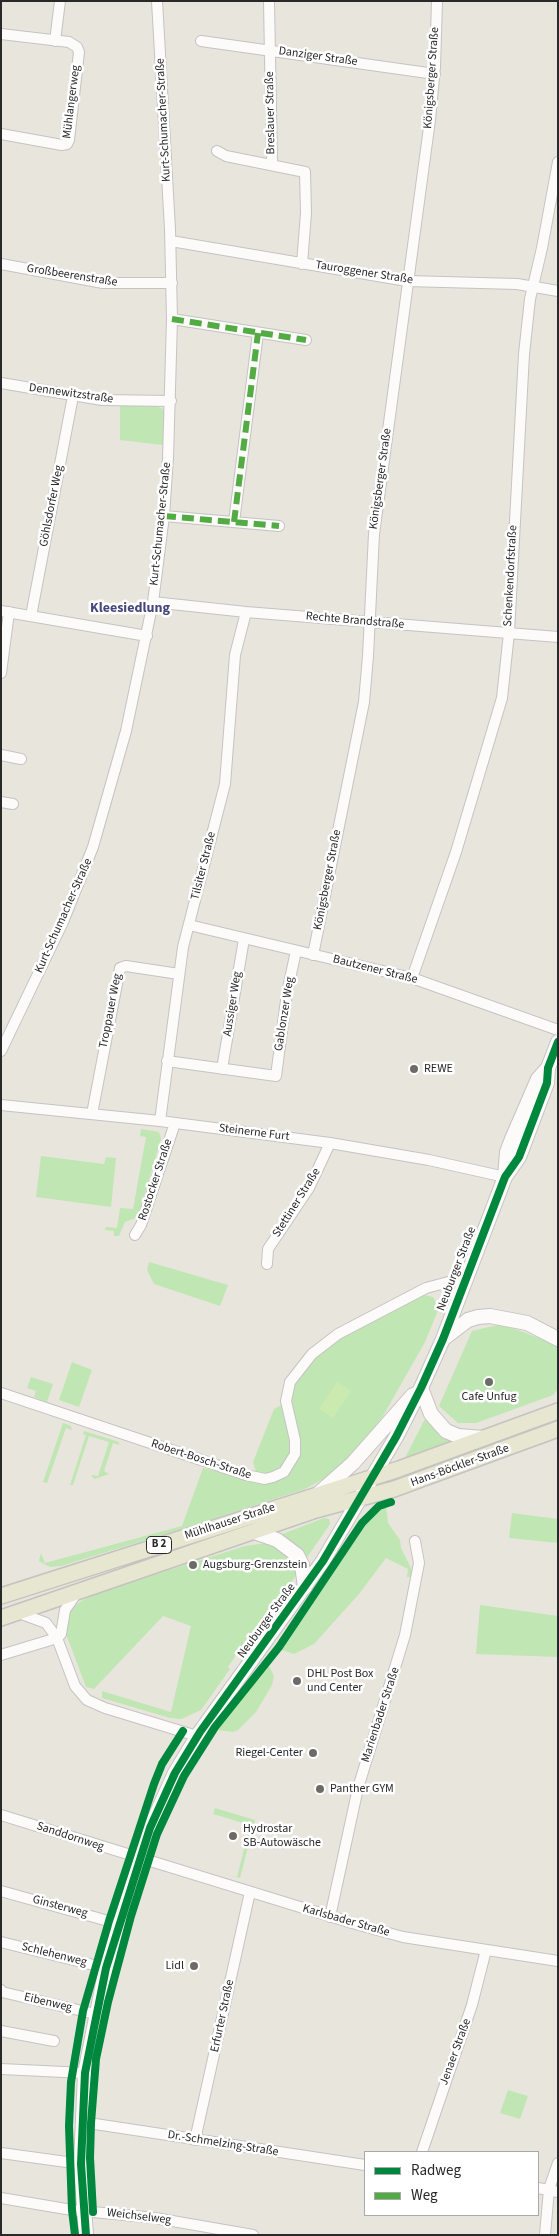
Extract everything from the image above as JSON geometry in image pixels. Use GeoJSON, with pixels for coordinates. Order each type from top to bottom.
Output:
{"type":"FeatureCollection","features":[{"type":"Feature","properties":{"kind":"main road","name":"Hans-Böckler-Straße"},"geometry":{"type":"LineString","coordinates":[[374,1475],[399,1469],[557,1410]]}},
{"type":"Feature","properties":{"kind":"main road","name":"Hans-Böckler-Straße"},"geometry":{"type":"LineString","coordinates":[[361,1497],[394,1490],[558,1429]]}},
{"type":"Feature","properties":{"kind":"main road","name":"Mühlhauser Straße"},"geometry":{"type":"LineString","coordinates":[[1,1596],[374,1475]]}},
{"type":"Feature","properties":{"kind":"main road","name":"Mühlhauser Straße"},"geometry":{"type":"LineString","coordinates":[[1,1618],[361,1497]]}},
{"type":"Feature","properties":{"kind":"street"},"geometry":{"type":"LineString","coordinates":[[55,41],[60,1]]}},
{"type":"Feature","properties":{"kind":"street","name":"Kurt-Schumacher-Straße"},"geometry":{"type":"LineString","coordinates":[[1,1051],[63,922],[93,847],[121,753],[153,602],[164,516],[171,401],[172,319],[171,241],[157,1]]}},
{"type":"Feature","properties":{"kind":"street","name":"Breslauer Straße"},"geometry":{"type":"LineString","coordinates":[[269,1],[272,165]]}},
{"type":"Feature","properties":{"kind":"street","name":"Königsberger Straße"},"geometry":{"type":"LineString","coordinates":[[313,955],[364,702],[374,534],[434,74],[436,1]]}},
{"type":"Feature","properties":{"kind":"street","name":"Mühlangerweg"},"geometry":{"type":"LineString","coordinates":[[1,34],[74,44],[79,52],[67,144],[62,145],[1,134]]}},
{"type":"Feature","properties":{"kind":"street","name":"Danziger Straße"},"geometry":{"type":"LineString","coordinates":[[201,40],[434,74]]}},
{"type":"Feature","properties":{"kind":"street","name":"Breslauer Straße"},"geometry":{"type":"LineString","coordinates":[[217,151],[226,156],[305,172],[306,213],[302,264]]}},
{"type":"Feature","properties":{"kind":"street","name":"Schenkendorfstraße"},"geometry":{"type":"LineString","coordinates":[[412,978],[456,852],[502,698],[509,633],[524,354],[530,299],[534,287],[558,162]]}},
{"type":"Feature","properties":{"kind":"street","name":"Tauroggener Straße"},"geometry":{"type":"LineString","coordinates":[[171,241],[408,280],[516,284],[558,291]]}},
{"type":"Feature","properties":{"kind":"street","name":"Großbeerenstraße"},"geometry":{"type":"LineString","coordinates":[[1,264],[103,283],[172,283]]}},
{"type":"Feature","properties":{"kind":"street"},"geometry":{"type":"LineString","coordinates":[[172,319],[306,340]]}},
{"type":"Feature","properties":{"kind":"street"},"geometry":{"type":"LineString","coordinates":[[234,522],[258,333]]}},
{"type":"Feature","properties":{"kind":"street","name":"Dennewitzstraße"},"geometry":{"type":"LineString","coordinates":[[1,383],[102,400],[171,401]]}},
{"type":"Feature","properties":{"kind":"street","name":"Göhlsdorfer Weg"},"geometry":{"type":"LineString","coordinates":[[31,616],[74,396]]}},
{"type":"Feature","properties":{"kind":"street"},"geometry":{"type":"LineString","coordinates":[[164,516],[279,526]]}},
{"type":"Feature","properties":{"kind":"street","name":"Rechte Brandstraße"},"geometry":{"type":"LineString","coordinates":[[153,602],[246,612],[558,637]]}},
{"type":"Feature","properties":{"kind":"street"},"geometry":{"type":"LineString","coordinates":[[1,673],[5,612],[147,636]]}},
{"type":"Feature","properties":{"kind":"street","name":"Tilsiter Straße"},"geometry":{"type":"LineString","coordinates":[[160,1121],[178,974],[225,784],[235,656],[246,612]]}},
{"type":"Feature","properties":{"kind":"street"},"geometry":{"type":"LineString","coordinates":[[1,755],[21,760]]}},
{"type":"Feature","properties":{"kind":"street"},"geometry":{"type":"LineString","coordinates":[[1,802],[13,804]]}},
{"type":"Feature","properties":{"kind":"street","name":"Bautzener Straße"},"geometry":{"type":"LineString","coordinates":[[189,925],[412,978],[558,1030]]}},
{"type":"Feature","properties":{"kind":"street","name":"Aussiger Weg"},"geometry":{"type":"LineString","coordinates":[[222,1069],[244,938]]}},
{"type":"Feature","properties":{"kind":"street","name":"Gablonzer Weg"},"geometry":{"type":"LineString","coordinates":[[222,1069],[276,1076],[287,992],[296,951]]}},
{"type":"Feature","properties":{"kind":"street","name":"Troppauer Weg"},"geometry":{"type":"LineString","coordinates":[[92,1114],[120,968],[126,966],[178,974]]}},
{"type":"Feature","properties":{"kind":"street","name":"Neuburger Straße"},"geometry":{"type":"LineString","coordinates":[[86,2235],[81,2164],[82,2122],[85,2073],[95,2014],[119,1924],[139,1859],[160,1802],[197,1736],[305,1588],[374,1475],[421,1388],[443,1339],[505,1177],[507,1152],[512,1139],[538,1079],[548,1068],[558,1042]]}},
{"type":"Feature","properties":{"kind":"street"},"geometry":{"type":"LineString","coordinates":[[167,1061],[222,1069]]}},
{"type":"Feature","properties":{"kind":"street","name":"Steinerne Furt"},"geometry":{"type":"LineString","coordinates":[[1,1105],[160,1121],[330,1143],[429,1160],[505,1177]]}},
{"type":"Feature","properties":{"kind":"street","name":"Rostocker Straße"},"geometry":{"type":"LineString","coordinates":[[135,1235],[141,1225],[175,1123]]}},
{"type":"Feature","properties":{"kind":"street","name":"Stettiner Straße"},"geometry":{"type":"LineString","coordinates":[[267,1264],[268,1249],[309,1188],[330,1143]]}},
{"type":"Feature","properties":{"kind":"street","name":"Robert-Bosch-Straße"},"geometry":{"type":"LineString","coordinates":[[1,1393],[246,1475],[264,1479],[274,1477],[284,1472],[295,1454],[295,1440],[286,1401],[290,1382],[312,1354],[338,1334],[418,1292],[466,1278]]}},
{"type":"Feature","properties":{"kind":"street"},"geometry":{"type":"LineString","coordinates":[[443,1339],[468,1320],[478,1316],[490,1316],[527,1324],[558,1338]]}},
{"type":"Feature","properties":{"kind":"street"},"geometry":{"type":"LineString","coordinates":[[318,1494],[353,1463],[404,1403],[421,1388],[432,1414],[446,1431],[458,1436],[485,1438]]}},
{"type":"Feature","properties":{"kind":"street"},"geometry":{"type":"LineString","coordinates":[[254,1532],[277,1540],[297,1555],[302,1565],[305,1588]]}},
{"type":"Feature","properties":{"kind":"street","name":"Marienbader Straße"},"geometry":{"type":"LineString","coordinates":[[330,1917],[358,1788],[405,1635],[418,1564],[415,1541]]}},
{"type":"Feature","properties":{"kind":"street"},"geometry":{"type":"LineString","coordinates":[[1,1655],[57,1638],[61,1634],[64,1610],[76,1594]]}},
{"type":"Feature","properties":{"kind":"street"},"geometry":{"type":"LineString","coordinates":[[19,1613],[41,1620],[57,1638],[71,1678],[87,1700],[106,1708],[197,1736]]}},
{"type":"Feature","properties":{"kind":"street","name":"Sanddornweg"},"geometry":{"type":"LineString","coordinates":[[1,1815],[139,1859]]}},
{"type":"Feature","properties":{"kind":"street","name":"Karlsbader Straße"},"geometry":{"type":"LineString","coordinates":[[139,1859],[330,1917],[403,1937],[558,1961]]}},
{"type":"Feature","properties":{"kind":"street","name":"Ginsterweg"},"geometry":{"type":"LineString","coordinates":[[1,1891],[119,1924]]}},
{"type":"Feature","properties":{"kind":"street","name":"Erfurter Straße"},"geometry":{"type":"LineString","coordinates":[[195,2140],[250,1892]]}},
{"type":"Feature","properties":{"kind":"street","name":"Schlehenweg"},"geometry":{"type":"LineString","coordinates":[[1,1942],[106,1968]]}},
{"type":"Feature","properties":{"kind":"street","name":"Jenaer Straße"},"geometry":{"type":"LineString","coordinates":[[422,2151],[472,2005],[486,1950]]}},
{"type":"Feature","properties":{"kind":"street","name":"Eibenweg"},"geometry":{"type":"LineString","coordinates":[[1,1990],[2,1992],[95,2014]]}},
{"type":"Feature","properties":{"kind":"street"},"geometry":{"type":"LineString","coordinates":[[1,2032],[54,2041]]}},
{"type":"Feature","properties":{"kind":"street"},"geometry":{"type":"LineString","coordinates":[[1,2069],[85,2073]]}},
{"type":"Feature","properties":{"kind":"street","name":"Dr.-Schmelzing-Straße"},"geometry":{"type":"LineString","coordinates":[[82,2122],[364,2165]]}},
{"type":"Feature","properties":{"kind":"street"},"geometry":{"type":"LineString","coordinates":[[1,2153],[81,2164]]}},
{"type":"Feature","properties":{"kind":"street"},"geometry":{"type":"LineString","coordinates":[[545,2235],[558,2164]]}},
{"type":"Feature","properties":{"kind":"street"},"geometry":{"type":"LineString","coordinates":[[539,2188],[553,2191]]}},
{"type":"Feature","properties":{"kind":"street","name":"Weichselweg"},"geometry":{"type":"LineString","coordinates":[[1,2198],[83,2211],[155,2218],[253,2235]]}},
{"type":"Feature","properties":{"kind":"green space"},"geometry":{"type":"Polygon","coordinates":[[[120,406],[156,406],[163,409],[165,416],[163,445],[120,440],[120,406]]]}},
{"type":"Feature","properties":{"kind":"green space"},"geometry":{"type":"Polygon","coordinates":[[[141,1129],[159,1132],[161,1139],[138,1217],[125,1222],[119,1236],[114,1236],[114,1231],[105,1230],[106,1227],[117,1228],[120,1208],[133,1209],[146,1137],[140,1136],[141,1129]]]}},
{"type":"Feature","properties":{"kind":"green space"},"geometry":{"type":"Polygon","coordinates":[[[41,1156],[104,1164],[106,1157],[116,1158],[111,1207],[36,1197],[41,1156]]]}},
{"type":"Feature","properties":{"kind":"green space"},"geometry":{"type":"Polygon","coordinates":[[[149,1262],[228,1285],[220,1306],[154,1284],[147,1270],[149,1262]]]}},
{"type":"Feature","properties":{"kind":"green space"},"geometry":{"type":"Polygon","coordinates":[[[425,1295],[433,1297],[439,1308],[425,1342],[383,1416],[356,1452],[327,1477],[305,1489],[61,1566],[50,1567],[39,1561],[41,1553],[45,1563],[182,1526],[203,1468],[255,1480],[256,1472],[253,1462],[274,1409],[289,1401],[293,1383],[313,1356],[340,1336],[413,1298],[425,1295]]]}},
{"type":"Feature","properties":{"kind":"green space"},"geometry":{"type":"Polygon","coordinates":[[[502,1324],[557,1345],[558,1389],[553,1395],[476,1423],[458,1423],[439,1406],[472,1331],[502,1324]]]}},
{"type":"Feature","properties":{"kind":"green space"},"geometry":{"type":"Polygon","coordinates":[[[72,1362],[92,1370],[79,1407],[59,1400],[72,1362]]]}},
{"type":"Feature","properties":{"kind":"green space"},"geometry":{"type":"Polygon","coordinates":[[[31,1377],[53,1384],[47,1402],[34,1397],[36,1391],[27,1388],[31,1377]]]}},
{"type":"Feature","properties":{"kind":"green space"},"geometry":{"type":"Polygon","coordinates":[[[337,1382],[351,1391],[333,1418],[319,1409],[337,1382]]]}},
{"type":"Feature","properties":{"kind":"green space"},"geometry":{"type":"Polygon","coordinates":[[[426,1417],[450,1442],[405,1458],[426,1417]]]}},
{"type":"Feature","properties":{"kind":"green space"},"geometry":{"type":"Polygon","coordinates":[[[63,1423],[71,1426],[72,1430],[66,1428],[47,1483],[43,1482],[63,1423]]]}},
{"type":"Feature","properties":{"kind":"green space"},"geometry":{"type":"Polygon","coordinates":[[[84,1431],[119,1442],[119,1445],[113,1443],[104,1471],[109,1474],[95,1479],[91,1476],[98,1476],[109,1442],[89,1436],[73,1485],[70,1485],[86,1435],[83,1434],[84,1431]]]}},
{"type":"Feature","properties":{"kind":"green space"},"geometry":{"type":"Polygon","coordinates":[[[386,1506],[388,1523],[400,1540],[401,1548],[412,1570],[411,1577],[407,1577],[408,1569],[386,1558],[359,1594],[314,1644],[294,1654],[280,1649],[367,1520],[386,1506]]]}},
{"type":"Feature","properties":{"kind":"green space"},"geometry":{"type":"Polygon","coordinates":[[[512,1513],[558,1519],[558,1543],[509,1538],[512,1513]]]}},
{"type":"Feature","properties":{"kind":"green space"},"geometry":{"type":"Polygon","coordinates":[[[324,1518],[329,1519],[330,1524],[306,1559],[280,1535],[324,1518]]]}},
{"type":"Feature","properties":{"kind":"green space"},"geometry":{"type":"Polygon","coordinates":[[[267,1543],[278,1545],[297,1565],[297,1574],[254,1635],[251,1633],[228,1667],[230,1669],[201,1710],[181,1719],[170,1718],[102,1698],[102,1691],[171,1712],[191,1626],[163,1616],[94,1689],[86,1687],[66,1634],[66,1618],[74,1606],[93,1594],[245,1546],[267,1543]]]}},
{"type":"Feature","properties":{"kind":"green space"},"geometry":{"type":"Polygon","coordinates":[[[480,1605],[558,1616],[558,1657],[476,1654],[480,1605]]]}},
{"type":"Feature","properties":{"kind":"green space"},"geometry":{"type":"Polygon","coordinates":[[[268,1664],[274,1676],[272,1685],[256,1712],[238,1730],[233,1732],[217,1730],[268,1664]]]}},
{"type":"Feature","properties":{"kind":"green space"},"geometry":{"type":"Polygon","coordinates":[[[215,1808],[255,1820],[240,1878],[214,1871],[237,1877],[250,1825],[213,1814],[215,1808]]]}},
{"type":"Feature","properties":{"kind":"green space"},"geometry":{"type":"Polygon","coordinates":[[[508,2090],[528,2096],[520,2119],[500,2113],[508,2090]]]}},
{"type":"Feature","properties":{"kind":"marked path"},"geometry":{"type":"LineString","coordinates":[[172,319],[306,340]]}},
{"type":"Feature","properties":{"kind":"marked path"},"geometry":{"type":"LineString","coordinates":[[234,522],[258,333]]}},
{"type":"Feature","properties":{"kind":"marked path"},"geometry":{"type":"LineString","coordinates":[[164,516],[279,526]]}},
{"type":"Feature","properties":{"kind":"cycle path"},"geometry":{"type":"LineString","coordinates":[[86,2235],[81,2164],[85,2073],[106,1968],[150,1828],[175,1773],[200,1732],[323,1561],[396,1437],[443,1339],[505,1177],[519,1157],[547,1083],[548,1068],[558,1042]]}},
{"type":"Feature","properties":{"kind":"cycle path"},"geometry":{"type":"LineString","coordinates":[[93,2212],[90,2158],[96,2059],[108,2002],[131,1916],[157,1834],[184,1776],[215,1727],[279,1647],[362,1523],[379,1506],[391,1502]]}},
{"type":"Feature","properties":{"kind":"cycle path"},"geometry":{"type":"LineString","coordinates":[[75,2235],[72,2210],[69,2126],[71,2082],[83,2011],[109,1921],[154,1784],[162,1764],[183,1731]]}},
{"type":"Feature","properties":{"kind":"place","name":"REWE"},"geometry":{"type":"Point","coordinates":[414,1069]}},
{"type":"Feature","properties":{"kind":"place","name":"Cafe Unfug"},"geometry":{"type":"Point","coordinates":[489,1382]}},
{"type":"Feature","properties":{"kind":"place","name":"Augsburg-Grenzstein"},"geometry":{"type":"Point","coordinates":[193,1565]}},
{"type":"Feature","properties":{"kind":"place","name":"DHL Post Box und Center"},"geometry":{"type":"Point","coordinates":[297,1681]}},
{"type":"Feature","properties":{"kind":"place","name":"Riegel-Center"},"geometry":{"type":"Point","coordinates":[313,1753]}},
{"type":"Feature","properties":{"kind":"place","name":"Panther GYM"},"geometry":{"type":"Point","coordinates":[320,1789]}},
{"type":"Feature","properties":{"kind":"place","name":"Hydrostar SB-Autowäsche"},"geometry":{"type":"Point","coordinates":[233,1836]}},
{"type":"Feature","properties":{"kind":"place","name":"Lidl"},"geometry":{"type":"Point","coordinates":[194,1966]}},
{"type":"Feature","properties":{"kind":"district","name":"Kleesiedlung"},"geometry":{"type":"Point","coordinates":[130,609]}}]}
